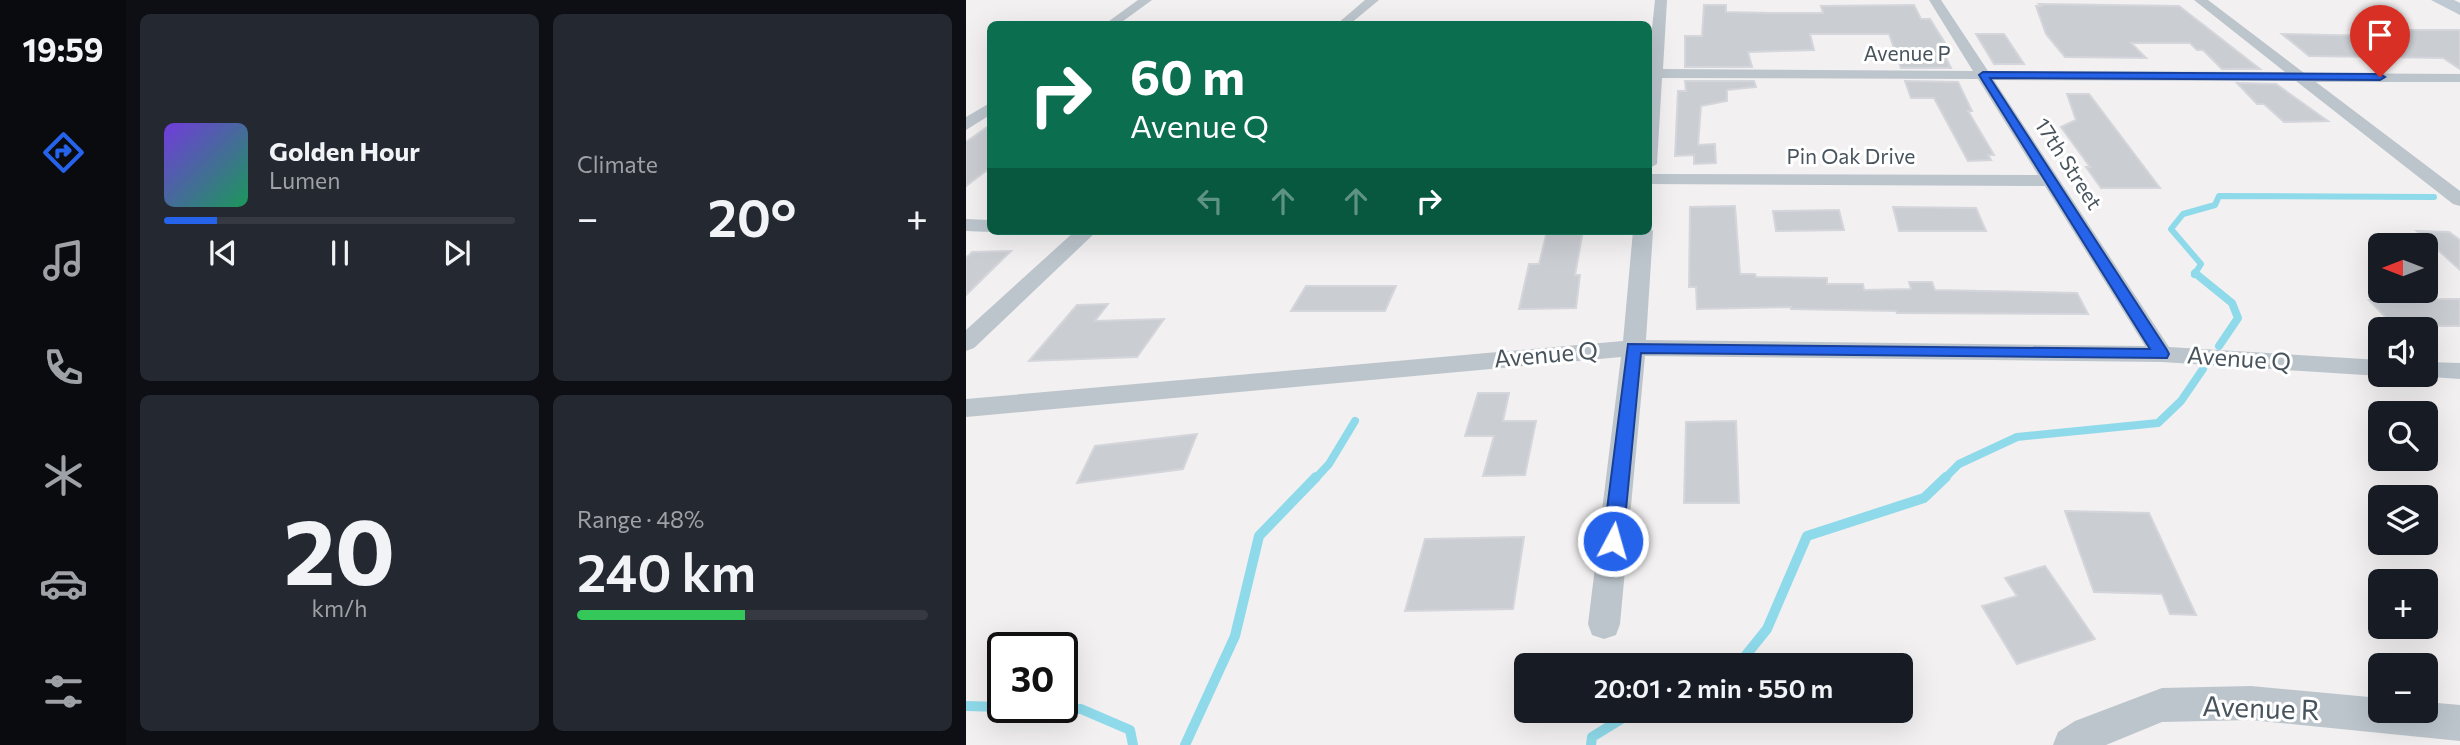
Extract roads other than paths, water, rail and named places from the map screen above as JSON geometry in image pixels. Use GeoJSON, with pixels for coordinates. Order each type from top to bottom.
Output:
{"type":"FeatureCollection","features":[{"type":"Feature","properties":{"kind":"street"},"geometry":{"type":"LineString","coordinates":[[1115,21],[1146,0]]}},
{"type":"Feature","properties":{"kind":"street"},"geometry":{"type":"LineString","coordinates":[[1346,21],[1373,0]]}},
{"type":"Feature","properties":{"kind":"street"},"geometry":{"type":"LineString","coordinates":[[1652,73],[1661,0]]}},
{"type":"Feature","properties":{"kind":"street","name":"17th Street"},"geometry":{"type":"LineString","coordinates":[[1935,0],[2162,354]]}},
{"type":"Feature","properties":{"kind":"street"},"geometry":{"type":"LineString","coordinates":[[2200,0],[2458,196]]}},
{"type":"Feature","properties":{"kind":"street"},"geometry":{"type":"LineString","coordinates":[[2440,0],[2460,10]]}},
{"type":"Feature","properties":{"kind":"street","name":"Avenue P"},"geometry":{"type":"LineString","coordinates":[[1652,73],[2460,78]]}},
{"type":"Feature","properties":{"kind":"street"},"geometry":{"type":"LineString","coordinates":[[966,125],[987,110]]}},
{"type":"Feature","properties":{"kind":"street","name":"Pin Oak Drive"},"geometry":{"type":"LineString","coordinates":[[1652,179],[2053,181]]}},
{"type":"Feature","properties":{"kind":"street"},"geometry":{"type":"LineString","coordinates":[[966,225],[987,226]]}},
{"type":"Feature","properties":{"kind":"street"},"geometry":{"type":"LineString","coordinates":[[966,343],[1083,235]]}},
{"type":"Feature","properties":{"kind":"street"},"geometry":{"type":"LineString","coordinates":[[1604,624],[1634,348],[1643,235]]}},
{"type":"Feature","properties":{"kind":"street","name":"Avenue Q"},"geometry":{"type":"LineString","coordinates":[[966,408],[1634,348],[2162,354],[2368,367]]}},
{"type":"Feature","properties":{"kind":"street"},"geometry":{"type":"LineString","coordinates":[[2438,370],[2460,371]]}},
{"type":"Feature","properties":{"kind":"street","name":"Avenue R"},"geometry":{"type":"LineString","coordinates":[[2071,745],[2088,734],[2162,705],[2251,703],[2460,723]]}},
{"type":"Feature","properties":{"kind":"waterway"},"geometry":{"type":"LineString","coordinates":[[2195,273],[2201,264],[2171,229],[2183,214],[2215,205],[2219,196],[2434,197]]}},
{"type":"Feature","properties":{"kind":"waterway"},"geometry":{"type":"LineString","coordinates":[[2195,273],[2232,303],[2238,318],[2219,346]]}},
{"type":"Feature","properties":{"kind":"waterway"},"geometry":{"type":"LineString","coordinates":[[1946,477],[1959,464],[2017,437],[2158,423],[2181,401],[2203,369]]}},
{"type":"Feature","properties":{"kind":"waterway"},"geometry":{"type":"LineString","coordinates":[[1315,479],[1329,464],[1355,421]]}},
{"type":"Feature","properties":{"kind":"waterway"},"geometry":{"type":"LineString","coordinates":[[1185,745],[1235,636],[1259,536],[1316,477]]}},
{"type":"Feature","properties":{"kind":"waterway"},"geometry":{"type":"LineString","coordinates":[[1748,653],[1767,629],[1807,536],[1924,498],[1946,477]]}},
{"type":"Feature","properties":{"kind":"waterway"},"geometry":{"type":"LineString","coordinates":[[966,706],[987,707]]}},
{"type":"Feature","properties":{"kind":"waterway"},"geometry":{"type":"LineString","coordinates":[[1078,709],[1130,730],[1133,745]]}},
{"type":"Feature","properties":{"kind":"waterway"},"geometry":{"type":"LineString","coordinates":[[1591,745],[1592,737],[1615,723]]}}]}
